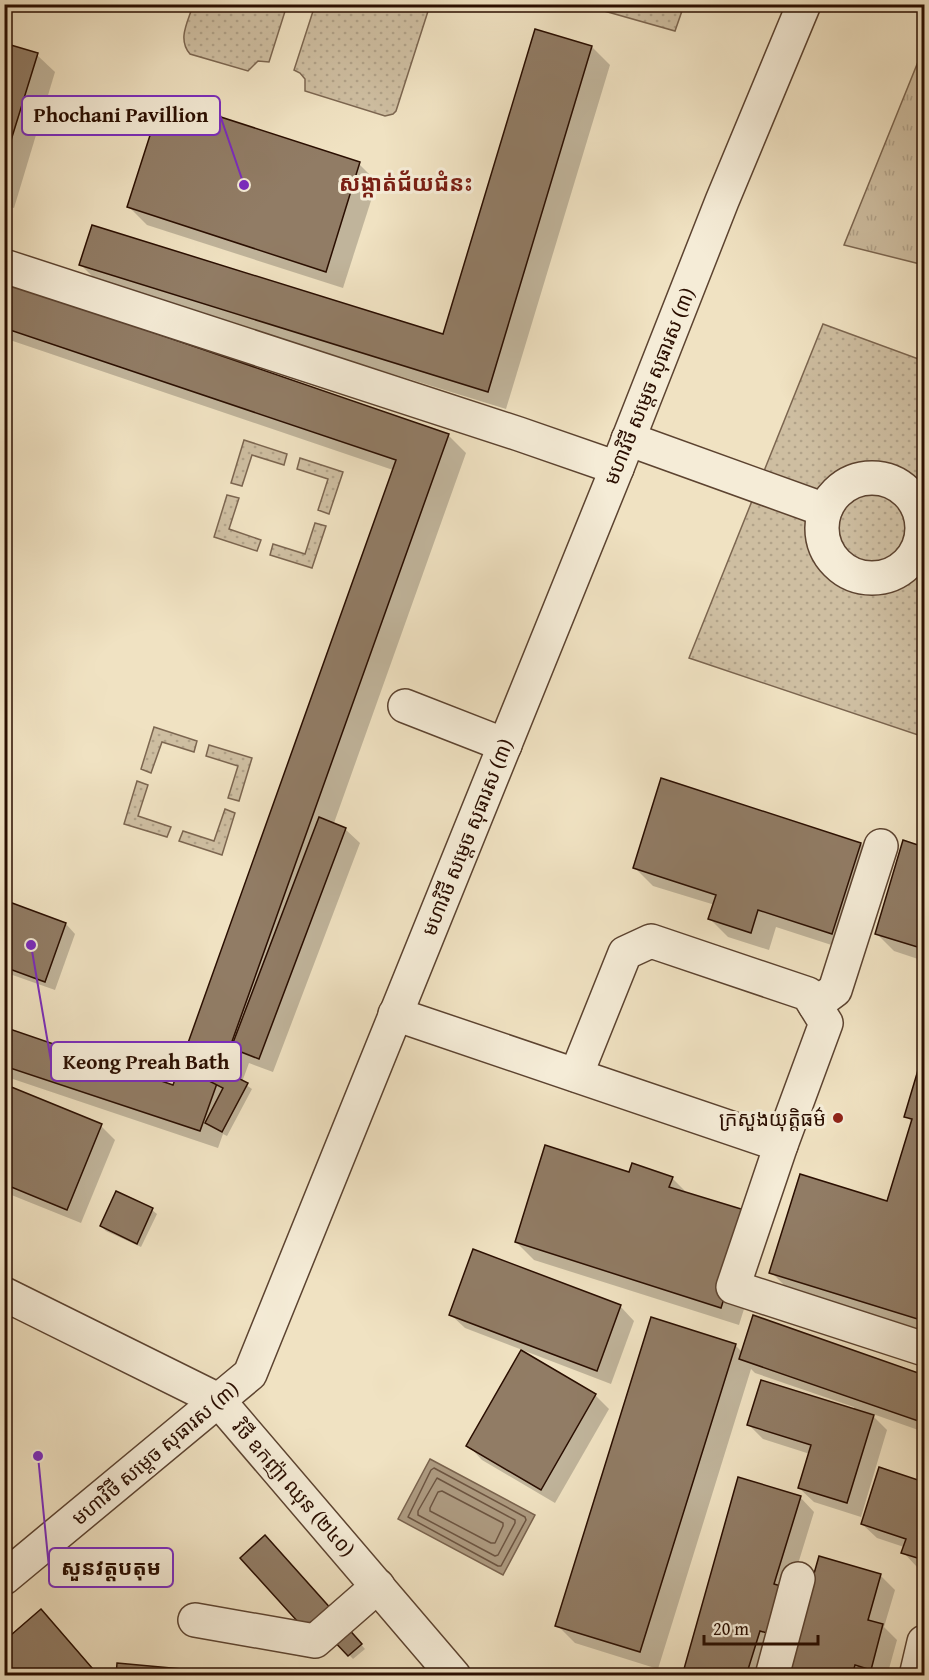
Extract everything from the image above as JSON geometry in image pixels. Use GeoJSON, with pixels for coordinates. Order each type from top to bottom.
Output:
{"type":"FeatureCollection","features":[{"type":"Feature","properties":{"kind":"street","name":"មហាវិថី សម្តេច សុធារស (៣)"},"geometry":{"type":"LineString","coordinates":[[4,1578],[250,1374],[623,453],[722,201],[804,4]]}},
{"type":"Feature","properties":{"kind":"street"},"geometry":{"type":"LineString","coordinates":[[4,266],[519,434],[623,453],[825,510]]}},
{"type":"Feature","properties":{"kind":"street"},"geometry":{"type":"LineString","coordinates":[[405,706],[505,745]]}},
{"type":"Feature","properties":{"kind":"street"},"geometry":{"type":"LineString","coordinates":[[815,1005],[835,990],[881,846]]}},
{"type":"Feature","properties":{"kind":"street"},"geometry":{"type":"LineString","coordinates":[[576,1075],[625,953],[651,941],[808,994],[826,1023],[781,1145],[733,1287],[924,1349]]}},
{"type":"Feature","properties":{"kind":"street"},"geometry":{"type":"LineString","coordinates":[[395,1014],[781,1145]]}},
{"type":"Feature","properties":{"kind":"street","name":"វិថី ឧកញ៉ា ឈុន (២៤០)"},"geometry":{"type":"LineString","coordinates":[[4,1294],[218,1400],[454,1676]]}},
{"type":"Feature","properties":{"kind":"street"},"geometry":{"type":"LineString","coordinates":[[772,1676],[798,1579]]}},
{"type":"Feature","properties":{"kind":"street"},"geometry":{"type":"LineString","coordinates":[[195,1620],[315,1641],[378,1586]]}},
{"type":"Feature","properties":{"kind":"street"},"geometry":{"type":"LineString","coordinates":[[916,1676],[924,1642]]}},
{"type":"Feature","properties":{"kind":"green space"},"geometry":{"type":"Polygon","coordinates":[[[684,4],[675,31],[583,5],[684,4]]]}},
{"type":"Feature","properties":{"kind":"green space"},"geometry":{"type":"Polygon","coordinates":[[[193,5],[287,5],[269,62],[258,61],[248,71],[190,54],[184,42],[184,36],[193,5]]]}},
{"type":"Feature","properties":{"kind":"green space"},"geometry":{"type":"Polygon","coordinates":[[[315,5],[430,5],[396,111],[393,114],[385,116],[305,91],[305,79],[294,70],[315,5]]]}},
{"type":"Feature","properties":{"kind":"green space"},"geometry":{"type":"Polygon","coordinates":[[[924,47],[924,265],[844,245],[924,47]]]}},
{"type":"Feature","properties":{"kind":"green space"},"geometry":{"type":"Polygon","coordinates":[[[823,324],[924,361],[924,737],[689,658],[823,324]]]}},
{"type":"Feature","properties":{"kind":"green space"},"geometry":{"type":"Polygon","coordinates":[[[244,440],[287,454],[284,465],[252,455],[242,486],[231,483],[244,440]]]}},
{"type":"Feature","properties":{"kind":"green space"},"geometry":{"type":"Polygon","coordinates":[[[300,458],[343,472],[329,514],[318,510],[328,479],[297,469],[300,458]]]}},
{"type":"Feature","properties":{"kind":"green space"},"geometry":{"type":"Polygon","coordinates":[[[227,495],[239,498],[229,529],[261,540],[257,551],[214,537],[227,495]]]}},
{"type":"Feature","properties":{"kind":"green space"},"geometry":{"type":"Polygon","coordinates":[[[315,523],[326,526],[312,568],[270,555],[273,544],[305,554],[315,523]]]}},
{"type":"Feature","properties":{"kind":"green space"},"geometry":{"type":"Polygon","coordinates":[[[154,727],[197,741],[194,752],[162,742],[151,773],[141,769],[154,727]]]}},
{"type":"Feature","properties":{"kind":"green space"},"geometry":{"type":"Polygon","coordinates":[[[209,745],[252,758],[239,801],[228,798],[238,766],[206,756],[209,745]]]}},
{"type":"Feature","properties":{"kind":"green space"},"geometry":{"type":"Polygon","coordinates":[[[137,781],[148,785],[138,816],[171,827],[167,837],[124,824],[137,781]]]}},
{"type":"Feature","properties":{"kind":"green space"},"geometry":{"type":"Polygon","coordinates":[[[225,809],[235,813],[222,855],[179,841],[183,831],[214,841],[225,809]]]}},
{"type":"Feature","properties":{"kind":"water"},"geometry":{"type":"Polygon","coordinates":[[[430,1459],[535,1515],[503,1575],[398,1519],[430,1459]]]}},
{"type":"Feature","properties":{"kind":"building"},"geometry":{"type":"Polygon","coordinates":[[[535,29],[592,46],[488,392],[79,265],[92,225],[443,334],[535,29]]]}},
{"type":"Feature","properties":{"kind":"building"},"geometry":{"type":"Polygon","coordinates":[[[4,43],[38,53],[4,163],[4,43]]]}},
{"type":"Feature","properties":{"kind":"building"},"geometry":{"type":"Polygon","coordinates":[[[162,98],[360,162],[326,272],[127,207],[162,98]]]}},
{"type":"Feature","properties":{"kind":"building"},"geometry":{"type":"Polygon","coordinates":[[[4,281],[449,434],[200,1131],[4,1066],[4,1027],[173,1085],[396,460],[4,328],[4,281]]]}},
{"type":"Feature","properties":{"kind":"building"},"geometry":{"type":"Polygon","coordinates":[[[661,778],[861,843],[832,934],[758,910],[751,933],[708,919],[716,895],[633,868],[661,778]]]}},
{"type":"Feature","properties":{"kind":"building"},"geometry":{"type":"Polygon","coordinates":[[[319,817],[346,828],[259,1059],[231,1048],[319,817]]]}},
{"type":"Feature","properties":{"kind":"building"},"geometry":{"type":"Polygon","coordinates":[[[903,840],[924,847],[924,949],[875,934],[903,840]]]}},
{"type":"Feature","properties":{"kind":"building"},"geometry":{"type":"Polygon","coordinates":[[[4,900],[66,923],[45,982],[4,967],[4,900]]]}},
{"type":"Feature","properties":{"kind":"building"},"geometry":{"type":"Polygon","coordinates":[[[924,1050],[924,1321],[769,1273],[800,1174],[887,1201],[912,1119],[904,1117],[924,1050]]]}},
{"type":"Feature","properties":{"kind":"building"},"geometry":{"type":"Polygon","coordinates":[[[216,1067],[248,1083],[222,1132],[205,1123],[223,1088],[209,1081],[216,1067]]]}},
{"type":"Feature","properties":{"kind":"building"},"geometry":{"type":"Polygon","coordinates":[[[4,1084],[102,1124],[67,1210],[4,1184],[4,1084]]]}},
{"type":"Feature","properties":{"kind":"building"},"geometry":{"type":"Polygon","coordinates":[[[545,1145],[629,1172],[632,1163],[673,1177],[669,1187],[751,1212],[721,1308],[515,1242],[545,1145]]]}},
{"type":"Feature","properties":{"kind":"building"},"geometry":{"type":"Polygon","coordinates":[[[116,1191],[153,1208],[137,1244],[100,1226],[116,1191]]]}},
{"type":"Feature","properties":{"kind":"building"},"geometry":{"type":"Polygon","coordinates":[[[473,1249],[621,1305],[597,1371],[449,1315],[473,1249]]]}},
{"type":"Feature","properties":{"kind":"building"},"geometry":{"type":"Polygon","coordinates":[[[753,1315],[924,1375],[924,1423],[739,1359],[753,1315]]]}},
{"type":"Feature","properties":{"kind":"building"},"geometry":{"type":"Polygon","coordinates":[[[651,1317],[736,1344],[640,1652],[555,1626],[651,1317]]]}},
{"type":"Feature","properties":{"kind":"building"},"geometry":{"type":"Polygon","coordinates":[[[521,1350],[596,1394],[541,1490],[466,1446],[521,1350]]]}},
{"type":"Feature","properties":{"kind":"building"},"geometry":{"type":"Polygon","coordinates":[[[761,1380],[874,1415],[847,1503],[798,1488],[811,1445],[747,1425],[761,1380]]]}},
{"type":"Feature","properties":{"kind":"building"},"geometry":{"type":"Polygon","coordinates":[[[879,1467],[924,1482],[924,1560],[901,1553],[906,1539],[861,1524],[879,1467]]]}},
{"type":"Feature","properties":{"kind":"building"},"geometry":{"type":"Polygon","coordinates":[[[738,1477],[801,1496],[774,1584],[791,1589],[777,1636],[760,1631],[746,1676],[682,1676],[738,1477]]]}},
{"type":"Feature","properties":{"kind":"building"},"geometry":{"type":"Polygon","coordinates":[[[265,1535],[333,1611],[308,1633],[240,1558],[265,1535]]]}},
{"type":"Feature","properties":{"kind":"building"},"geometry":{"type":"Polygon","coordinates":[[[819,1556],[881,1574],[868,1620],[883,1624],[871,1670],[855,1665],[852,1676],[785,1676],[819,1556]]]}},
{"type":"Feature","properties":{"kind":"building"},"geometry":{"type":"Polygon","coordinates":[[[41,1609],[99,1676],[4,1676],[4,1641],[41,1609]]]}},
{"type":"Feature","properties":{"kind":"building"},"geometry":{"type":"Polygon","coordinates":[[[346,1626],[362,1644],[348,1656],[332,1639],[346,1626]]]}},
{"type":"Feature","properties":{"kind":"building"},"geometry":{"type":"Polygon","coordinates":[[[117,1663],[258,1676],[116,1676],[117,1663]]]}},
{"type":"Feature","properties":{"kind":"place","name":"Phochani Pavillion"},"geometry":{"type":"Point","coordinates":[244,185]}},
{"type":"Feature","properties":{"kind":"place","name":"Keong Preah Bath"},"geometry":{"type":"Point","coordinates":[31,945]}},
{"type":"Feature","properties":{"kind":"place","name":"ក្រសួងយុត្ដិធម៌"},"geometry":{"type":"Point","coordinates":[838,1118]}},
{"type":"Feature","properties":{"kind":"place","name":"សួនវត្តបតុម"},"geometry":{"type":"Point","coordinates":[38,1456]}},
{"type":"Feature","properties":{"kind":"district","name":"សង្កាត់ជ័យជំនះ"},"geometry":{"type":"Point","coordinates":[406,183]}}]}
